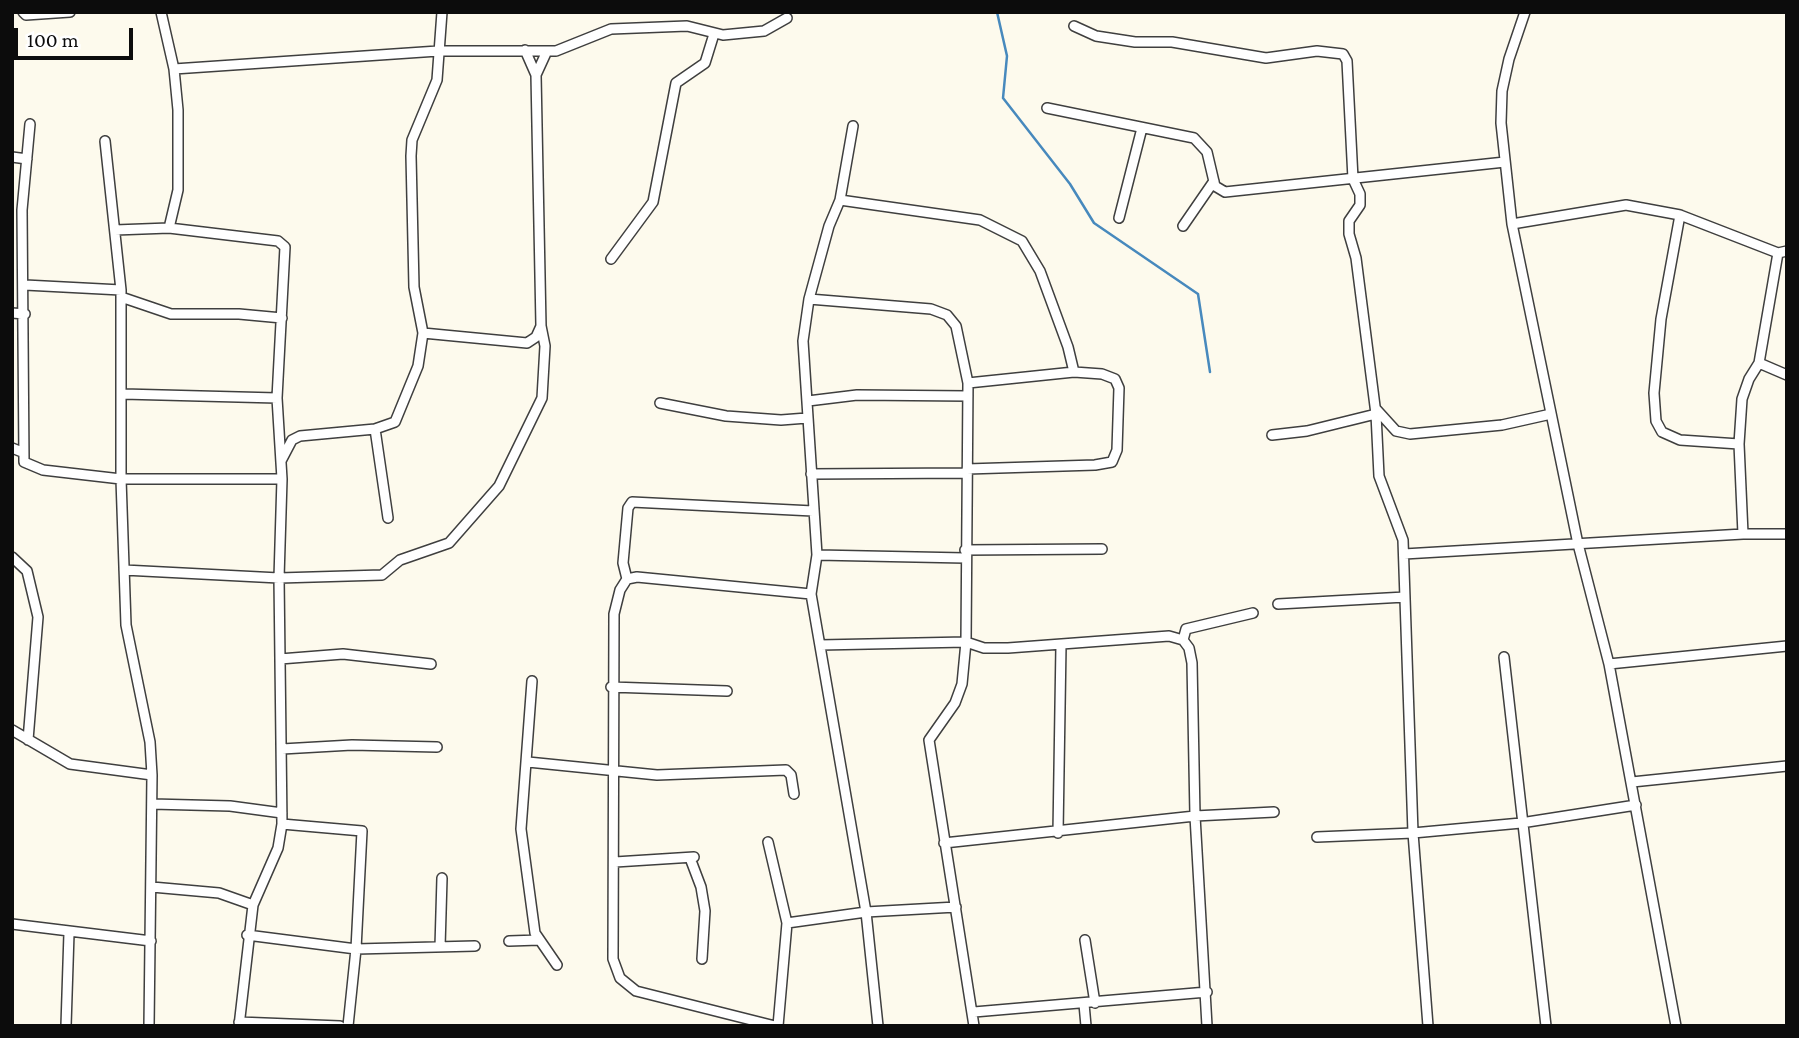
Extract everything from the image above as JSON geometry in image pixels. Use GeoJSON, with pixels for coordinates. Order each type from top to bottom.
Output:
{"type":"FeatureCollection","features":[{"type":"Feature","properties":{"kind":"street"},"geometry":{"type":"LineString","coordinates":[[23,12],[40,15],[70,12]]}},
{"type":"Feature","properties":{"kind":"street"},"geometry":{"type":"LineString","coordinates":[[161,12],[174,69],[178,110],[178,190],[169,228]]}},
{"type":"Feature","properties":{"kind":"street"},"geometry":{"type":"LineString","coordinates":[[280,463],[292,440],[300,436],[375,429],[396,422],[400,414],[420,357],[423,333],[414,287],[412,140],[437,80],[442,12]]}},
{"type":"Feature","properties":{"kind":"street"},"geometry":{"type":"LineString","coordinates":[[1525,12],[1509,59],[1502,91],[1501,123],[1512,224],[1578,544],[1609,664],[1676,1026]]}},
{"type":"Feature","properties":{"kind":"street"},"geometry":{"type":"LineString","coordinates":[[174,69],[438,51],[547,51],[567,48],[586,37],[611,29],[687,26],[715,34],[764,31],[787,18]]}},
{"type":"Feature","properties":{"kind":"street"},"geometry":{"type":"LineString","coordinates":[[1074,26],[1096,36],[1135,42],[1172,42],[1266,58],[1317,51],[1343,54],[1347,61],[1353,179],[1360,194],[1360,205],[1349,221],[1349,234],[1356,258],[1376,411],[1379,477],[1403,540],[1413,833],[1427,1026]]}},
{"type":"Feature","properties":{"kind":"street"},"geometry":{"type":"LineString","coordinates":[[611,259],[653,202],[676,83],[705,63],[715,34]]}},
{"type":"Feature","properties":{"kind":"street"},"geometry":{"type":"LineString","coordinates":[[124,570],[279,578],[382,575],[400,559],[449,543],[499,486],[542,398],[545,346],[541,326],[536,75],[525,50]]}},
{"type":"Feature","properties":{"kind":"street"},"geometry":{"type":"LineString","coordinates":[[536,75],[547,51]]}},
{"type":"Feature","properties":{"kind":"street"},"geometry":{"type":"LineString","coordinates":[[1047,108],[1194,138],[1203,144],[1214,181],[1219,190],[1225,192],[1504,162]]}},
{"type":"Feature","properties":{"kind":"street"},"geometry":{"type":"LineString","coordinates":[[30,124],[22,210],[25,285],[24,461],[34,467],[121,479],[282,479]]}},
{"type":"Feature","properties":{"kind":"street"},"geometry":{"type":"LineString","coordinates":[[853,125],[840,200],[829,226],[809,299],[803,341],[817,555],[811,594],[866,912],[878,1026]]}},
{"type":"Feature","properties":{"kind":"street"},"geometry":{"type":"LineString","coordinates":[[1119,218],[1142,128]]}},
{"type":"Feature","properties":{"kind":"street"},"geometry":{"type":"LineString","coordinates":[[105,141],[121,294],[121,479],[126,625],[150,741],[152,775],[149,1026]]}},
{"type":"Feature","properties":{"kind":"street"},"geometry":{"type":"LineString","coordinates":[[12,157],[27,159]]}},
{"type":"Feature","properties":{"kind":"street"},"geometry":{"type":"LineString","coordinates":[[1183,226],[1214,181]]}},
{"type":"Feature","properties":{"kind":"street"},"geometry":{"type":"LineString","coordinates":[[840,200],[980,220],[1022,241],[1040,271],[1068,347],[1074,372]]}},
{"type":"Feature","properties":{"kind":"street"},"geometry":{"type":"LineString","coordinates":[[1512,224],[1626,205],[1680,215],[1782,252],[1759,363],[1742,398],[1739,444],[1743,534]]}},
{"type":"Feature","properties":{"kind":"street"},"geometry":{"type":"LineString","coordinates":[[1680,215],[1661,319],[1654,393],[1656,421],[1662,432],[1680,440],[1739,444]]}},
{"type":"Feature","properties":{"kind":"street"},"geometry":{"type":"LineString","coordinates":[[115,230],[169,228],[283,242],[277,398],[282,479],[279,578],[282,824],[278,848],[253,905],[247,935],[239,1024],[340,1026]]}},
{"type":"Feature","properties":{"kind":"street"},"geometry":{"type":"LineString","coordinates":[[25,285],[121,294],[171,314],[239,314],[282,318]]}},
{"type":"Feature","properties":{"kind":"street"},"geometry":{"type":"LineString","coordinates":[[809,299],[931,309],[947,315],[956,326],[968,383],[966,642],[958,693],[929,740],[974,1012],[974,1026]]}},
{"type":"Feature","properties":{"kind":"street"},"geometry":{"type":"LineString","coordinates":[[12,313],[25,314]]}},
{"type":"Feature","properties":{"kind":"street"},"geometry":{"type":"LineString","coordinates":[[423,333],[527,343],[536,337],[541,326]]}},
{"type":"Feature","properties":{"kind":"street"},"geometry":{"type":"LineString","coordinates":[[1759,363],[1787,375]]}},
{"type":"Feature","properties":{"kind":"street"},"geometry":{"type":"LineString","coordinates":[[811,474],[966,471],[1112,462],[1117,450],[1119,388],[1115,379],[1102,374],[1074,372],[968,383]]}},
{"type":"Feature","properties":{"kind":"street"},"geometry":{"type":"LineString","coordinates":[[123,394],[277,398]]}},
{"type":"Feature","properties":{"kind":"street"},"geometry":{"type":"LineString","coordinates":[[808,401],[857,395],[968,396]]}},
{"type":"Feature","properties":{"kind":"street"},"geometry":{"type":"LineString","coordinates":[[660,403],[726,416],[781,420],[807,418]]}},
{"type":"Feature","properties":{"kind":"street"},"geometry":{"type":"LineString","coordinates":[[1376,411],[1396,431],[1410,434],[1502,425],[1551,414]]}},
{"type":"Feature","properties":{"kind":"street"},"geometry":{"type":"LineString","coordinates":[[1272,435],[1376,411]]}},
{"type":"Feature","properties":{"kind":"street"},"geometry":{"type":"LineString","coordinates":[[375,429],[388,518]]}},
{"type":"Feature","properties":{"kind":"street"},"geometry":{"type":"LineString","coordinates":[[12,448],[22,452]]}},
{"type":"Feature","properties":{"kind":"street"},"geometry":{"type":"LineString","coordinates":[[627,579],[623,563],[628,508],[632,502],[813,511]]}},
{"type":"Feature","properties":{"kind":"street"},"geometry":{"type":"LineString","coordinates":[[1404,555],[1743,534],[1787,534]]}},
{"type":"Feature","properties":{"kind":"street"},"geometry":{"type":"LineString","coordinates":[[817,555],[965,554],[1102,549]]}},
{"type":"Feature","properties":{"kind":"street"},"geometry":{"type":"LineString","coordinates":[[12,557],[27,571],[38,617],[29,740]]}},
{"type":"Feature","properties":{"kind":"street"},"geometry":{"type":"LineString","coordinates":[[768,842],[787,923],[777,1026],[636,991],[620,978],[613,959],[615,862],[611,687],[614,614],[620,590],[627,579],[637,577],[811,594]]}},
{"type":"Feature","properties":{"kind":"street"},"geometry":{"type":"LineString","coordinates":[[1278,604],[1405,597]]}},
{"type":"Feature","properties":{"kind":"street"},"geometry":{"type":"LineString","coordinates":[[1183,640],[1186,629],[1253,612]]}},
{"type":"Feature","properties":{"kind":"street"},"geometry":{"type":"LineString","coordinates":[[820,645],[966,642],[984,648],[1169,636],[1183,640],[1189,648],[1192,663],[1195,816],[1207,1026]]}},
{"type":"Feature","properties":{"kind":"street"},"geometry":{"type":"LineString","coordinates":[[1058,832],[1060,645]]}},
{"type":"Feature","properties":{"kind":"street"},"geometry":{"type":"LineString","coordinates":[[1609,664],[1787,646]]}},
{"type":"Feature","properties":{"kind":"street"},"geometry":{"type":"LineString","coordinates":[[280,659],[342,654],[430,664]]}},
{"type":"Feature","properties":{"kind":"street"},"geometry":{"type":"LineString","coordinates":[[1504,657],[1546,1026]]}},
{"type":"Feature","properties":{"kind":"street"},"geometry":{"type":"LineString","coordinates":[[532,681],[521,829],[534,927],[538,940],[557,965]]}},
{"type":"Feature","properties":{"kind":"street"},"geometry":{"type":"LineString","coordinates":[[611,687],[727,691]]}},
{"type":"Feature","properties":{"kind":"street"},"geometry":{"type":"LineString","coordinates":[[12,730],[70,764],[152,775]]}},
{"type":"Feature","properties":{"kind":"street"},"geometry":{"type":"LineString","coordinates":[[282,749],[352,745],[437,747]]}},
{"type":"Feature","properties":{"kind":"street"},"geometry":{"type":"LineString","coordinates":[[528,762],[657,775],[786,771],[791,775],[794,794]]}},
{"type":"Feature","properties":{"kind":"street"},"geometry":{"type":"LineString","coordinates":[[1632,782],[1786,766],[1787,776]]}},
{"type":"Feature","properties":{"kind":"street"},"geometry":{"type":"LineString","coordinates":[[152,804],[230,806],[282,813]]}},
{"type":"Feature","properties":{"kind":"street"},"geometry":{"type":"LineString","coordinates":[[1317,837],[1413,833],[1521,823],[1636,805]]}},
{"type":"Feature","properties":{"kind":"street"},"geometry":{"type":"LineString","coordinates":[[944,843],[1195,816],[1274,812]]}},
{"type":"Feature","properties":{"kind":"street"},"geometry":{"type":"LineString","coordinates":[[282,824],[362,831],[356,949],[348,1026]]}},
{"type":"Feature","properties":{"kind":"street"},"geometry":{"type":"LineString","coordinates":[[615,862],[693,857],[705,911],[702,959]]}},
{"type":"Feature","properties":{"kind":"street"},"geometry":{"type":"LineString","coordinates":[[440,947],[442,878]]}},
{"type":"Feature","properties":{"kind":"street"},"geometry":{"type":"LineString","coordinates":[[152,887],[219,893],[253,905]]}},
{"type":"Feature","properties":{"kind":"street"},"geometry":{"type":"LineString","coordinates":[[787,923],[866,912],[956,907]]}},
{"type":"Feature","properties":{"kind":"street"},"geometry":{"type":"LineString","coordinates":[[12,924],[151,941]]}},
{"type":"Feature","properties":{"kind":"street"},"geometry":{"type":"LineString","coordinates":[[66,1026],[69,933]]}},
{"type":"Feature","properties":{"kind":"street"},"geometry":{"type":"LineString","coordinates":[[247,935],[356,949],[475,946]]}},
{"type":"Feature","properties":{"kind":"street"},"geometry":{"type":"LineString","coordinates":[[509,941],[538,940]]}},
{"type":"Feature","properties":{"kind":"street"},"geometry":{"type":"LineString","coordinates":[[1085,940],[1095,1003]]}},
{"type":"Feature","properties":{"kind":"street"},"geometry":{"type":"LineString","coordinates":[[974,1012],[1207,992]]}},
{"type":"Feature","properties":{"kind":"street"},"geometry":{"type":"LineString","coordinates":[[1084,1004],[1086,1026]]}},
{"type":"Feature","properties":{"kind":"waterway"},"geometry":{"type":"LineString","coordinates":[[997,12],[1007,56],[1003,98],[1070,184],[1094,223],[1198,294],[1210,372]]}}]}
